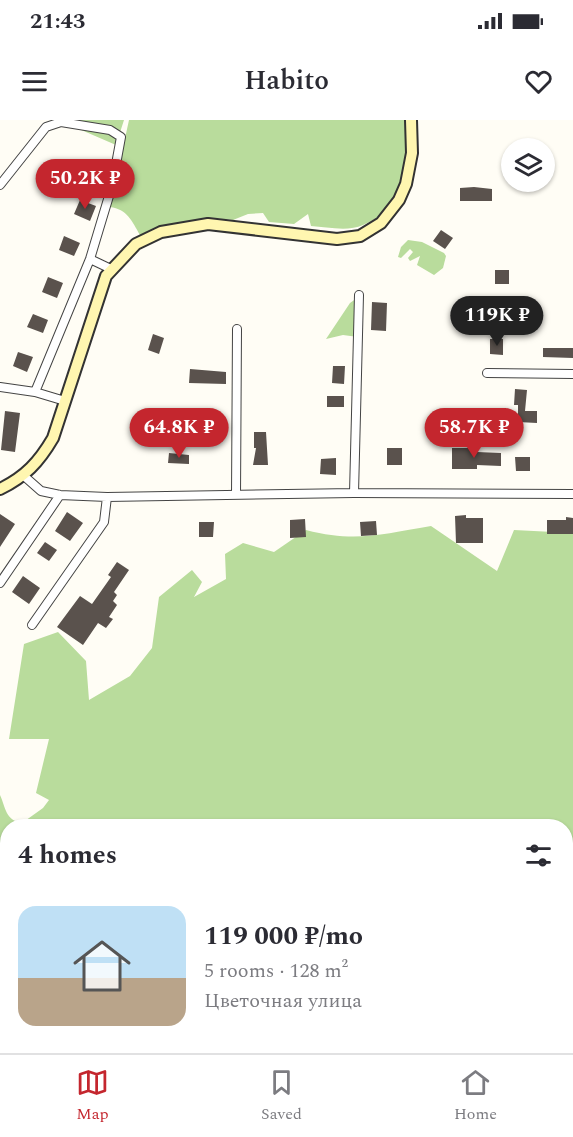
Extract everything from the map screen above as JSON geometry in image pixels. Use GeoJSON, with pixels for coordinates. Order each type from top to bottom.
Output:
{"type":"FeatureCollection","features":[{"type":"Feature","properties":{"kind":"street"},"geometry":{"type":"LineString","coordinates":[[0,489],[24,476],[39,463],[53,438],[92,316],[111,269],[136,244],[161,232],[208,224],[338,239],[366,233],[391,212],[406,184],[412,153],[411,120]]}},
{"type":"Feature","properties":{"kind":"street"},"geometry":{"type":"LineString","coordinates":[[0,185],[46,126],[62,121],[110,130],[121,137],[112,186],[90,259],[34,392]]}},
{"type":"Feature","properties":{"kind":"street"},"geometry":{"type":"LineString","coordinates":[[90,259],[111,269]]}},
{"type":"Feature","properties":{"kind":"street"},"geometry":{"type":"LineString","coordinates":[[354,493],[358,294]]}},
{"type":"Feature","properties":{"kind":"street"},"geometry":{"type":"LineString","coordinates":[[236,495],[237,330]]}},
{"type":"Feature","properties":{"kind":"street"},"geometry":{"type":"LineString","coordinates":[[487,373],[573,374]]}},
{"type":"Feature","properties":{"kind":"street"},"geometry":{"type":"LineString","coordinates":[[0,387],[65,400]]}},
{"type":"Feature","properties":{"kind":"street"},"geometry":{"type":"LineString","coordinates":[[24,476],[41,492],[107,497],[354,493],[573,494]]}},
{"type":"Feature","properties":{"kind":"street"},"geometry":{"type":"LineString","coordinates":[[0,583],[60,495]]}},
{"type":"Feature","properties":{"kind":"street"},"geometry":{"type":"LineString","coordinates":[[32,625],[104,522],[107,497]]}},
{"type":"Feature","properties":{"kind":"green space"},"geometry":{"type":"Polygon","coordinates":[[[74,120],[124,120],[116,145],[72,126],[74,120]]]}},
{"type":"Feature","properties":{"kind":"green space"},"geometry":{"type":"Polygon","coordinates":[[[129,120],[408,120],[405,166],[402,181],[388,207],[377,217],[357,227],[311,226],[308,214],[294,224],[269,222],[263,213],[248,214],[233,220],[211,218],[171,225],[140,235],[125,213],[110,207],[129,120]]]}},
{"type":"Feature","properties":{"kind":"green space"},"geometry":{"type":"Polygon","coordinates":[[[408,240],[422,242],[444,253],[446,256],[443,268],[434,275],[417,265],[420,256],[410,261],[408,258],[413,252],[410,249],[401,258],[398,257],[401,247],[408,240]]]}},
{"type":"Feature","properties":{"kind":"green space"},"geometry":{"type":"Polygon","coordinates":[[[357,298],[358,337],[343,335],[326,339],[350,303],[357,298]]]}},
{"type":"Feature","properties":{"kind":"green space"},"geometry":{"type":"Polygon","coordinates":[[[431,526],[497,571],[514,530],[573,533],[573,819],[28,819],[43,808],[49,800],[36,793],[49,739],[9,739],[24,644],[58,632],[86,661],[89,700],[130,676],[152,648],[159,597],[192,570],[202,582],[194,597],[226,579],[225,554],[243,543],[274,552],[306,530],[355,537],[431,526]]]}},
{"type":"Feature","properties":{"kind":"green space"},"geometry":{"type":"Polygon","coordinates":[[[0,795],[5,809],[12,819],[0,819],[0,795]]]}},
{"type":"Feature","properties":{"kind":"building"},"geometry":{"type":"Polygon","coordinates":[[[460,188],[492,189],[492,201],[460,201],[460,188]]]}},
{"type":"Feature","properties":{"kind":"building"},"geometry":{"type":"Polygon","coordinates":[[[80,200],[96,206],[90,221],[74,214],[80,200]]]}},
{"type":"Feature","properties":{"kind":"building"},"geometry":{"type":"Polygon","coordinates":[[[441,230],[453,238],[445,249],[433,241],[441,230]]]}},
{"type":"Feature","properties":{"kind":"building"},"geometry":{"type":"Polygon","coordinates":[[[64,236],[80,243],[74,256],[59,250],[64,236]]]}},
{"type":"Feature","properties":{"kind":"building"},"geometry":{"type":"Polygon","coordinates":[[[495,270],[509,270],[509,284],[495,284],[495,270]]]}},
{"type":"Feature","properties":{"kind":"building"},"geometry":{"type":"Polygon","coordinates":[[[48,277],[63,283],[57,298],[42,292],[48,277]]]}},
{"type":"Feature","properties":{"kind":"building"},"geometry":{"type":"Polygon","coordinates":[[[372,302],[387,303],[386,331],[371,330],[372,302]]]}},
{"type":"Feature","properties":{"kind":"building"},"geometry":{"type":"Polygon","coordinates":[[[33,314],[48,320],[43,333],[27,327],[33,314]]]}},
{"type":"Feature","properties":{"kind":"building"},"geometry":{"type":"Polygon","coordinates":[[[153,334],[164,338],[159,354],[148,350],[153,334]]]}},
{"type":"Feature","properties":{"kind":"building"},"geometry":{"type":"Polygon","coordinates":[[[490,339],[503,339],[503,355],[490,354],[490,339]]]}},
{"type":"Feature","properties":{"kind":"building"},"geometry":{"type":"Polygon","coordinates":[[[543,348],[573,348],[573,358],[543,357],[543,348]]]}},
{"type":"Feature","properties":{"kind":"building"},"geometry":{"type":"Polygon","coordinates":[[[18,352],[33,357],[27,372],[13,366],[18,352]]]}},
{"type":"Feature","properties":{"kind":"building"},"geometry":{"type":"Polygon","coordinates":[[[333,366],[345,366],[344,384],[332,383],[333,366]]]}},
{"type":"Feature","properties":{"kind":"building"},"geometry":{"type":"Polygon","coordinates":[[[190,369],[226,372],[226,384],[189,383],[190,369]]]}},
{"type":"Feature","properties":{"kind":"building"},"geometry":{"type":"Polygon","coordinates":[[[515,389],[527,390],[525,411],[537,411],[537,423],[518,422],[518,405],[514,405],[515,389]]]}},
{"type":"Feature","properties":{"kind":"building"},"geometry":{"type":"Polygon","coordinates":[[[327,396],[344,396],[344,407],[327,407],[327,396]]]}},
{"type":"Feature","properties":{"kind":"building"},"geometry":{"type":"Polygon","coordinates":[[[493,408],[506,408],[506,423],[493,423],[493,408]]]}},
{"type":"Feature","properties":{"kind":"building"},"geometry":{"type":"Polygon","coordinates":[[[5,411],[20,413],[15,452],[1,450],[5,411]]]}},
{"type":"Feature","properties":{"kind":"building"},"geometry":{"type":"Polygon","coordinates":[[[254,432],[266,432],[268,465],[253,465],[256,448],[254,448],[254,432]]]}},
{"type":"Feature","properties":{"kind":"building"},"geometry":{"type":"Polygon","coordinates":[[[387,448],[402,448],[402,465],[387,465],[387,448]]]}},
{"type":"Feature","properties":{"kind":"building"},"geometry":{"type":"Polygon","coordinates":[[[452,448],[477,448],[477,452],[501,453],[501,466],[477,465],[477,469],[452,469],[452,448]]]}},
{"type":"Feature","properties":{"kind":"building"},"geometry":{"type":"Polygon","coordinates":[[[169,453],[189,455],[189,464],[168,463],[169,453]]]}},
{"type":"Feature","properties":{"kind":"building"},"geometry":{"type":"Polygon","coordinates":[[[515,457],[530,457],[530,471],[516,471],[515,457]]]}},
{"type":"Feature","properties":{"kind":"building"},"geometry":{"type":"Polygon","coordinates":[[[336,458],[336,475],[320,474],[321,459],[336,458]]]}},
{"type":"Feature","properties":{"kind":"building"},"geometry":{"type":"Polygon","coordinates":[[[67,512],[83,523],[70,541],[55,531],[67,512]]]}},
{"type":"Feature","properties":{"kind":"building"},"geometry":{"type":"Polygon","coordinates":[[[0,514],[15,524],[0,547],[0,514]]]}},
{"type":"Feature","properties":{"kind":"building"},"geometry":{"type":"Polygon","coordinates":[[[466,515],[466,518],[483,518],[483,543],[456,543],[455,516],[466,515]]]}},
{"type":"Feature","properties":{"kind":"building"},"geometry":{"type":"Polygon","coordinates":[[[566,517],[573,518],[573,534],[547,534],[547,520],[566,520],[566,517]]]}},
{"type":"Feature","properties":{"kind":"building"},"geometry":{"type":"Polygon","coordinates":[[[305,519],[306,537],[290,538],[290,520],[305,519]]]}},
{"type":"Feature","properties":{"kind":"building"},"geometry":{"type":"Polygon","coordinates":[[[376,521],[377,535],[361,536],[360,522],[376,521]]]}},
{"type":"Feature","properties":{"kind":"building"},"geometry":{"type":"Polygon","coordinates":[[[199,522],[214,522],[213,537],[199,537],[199,522]]]}},
{"type":"Feature","properties":{"kind":"building"},"geometry":{"type":"Polygon","coordinates":[[[45,542],[57,550],[49,561],[37,553],[45,542]]]}},
{"type":"Feature","properties":{"kind":"building"},"geometry":{"type":"Polygon","coordinates":[[[117,562],[129,570],[114,592],[117,595],[113,601],[117,605],[109,617],[113,619],[106,628],[98,623],[83,645],[57,627],[80,596],[92,604],[111,577],[108,575],[117,562]]]}},
{"type":"Feature","properties":{"kind":"building"},"geometry":{"type":"Polygon","coordinates":[[[23,576],[40,588],[29,604],[12,592],[23,576]]]}}]}
